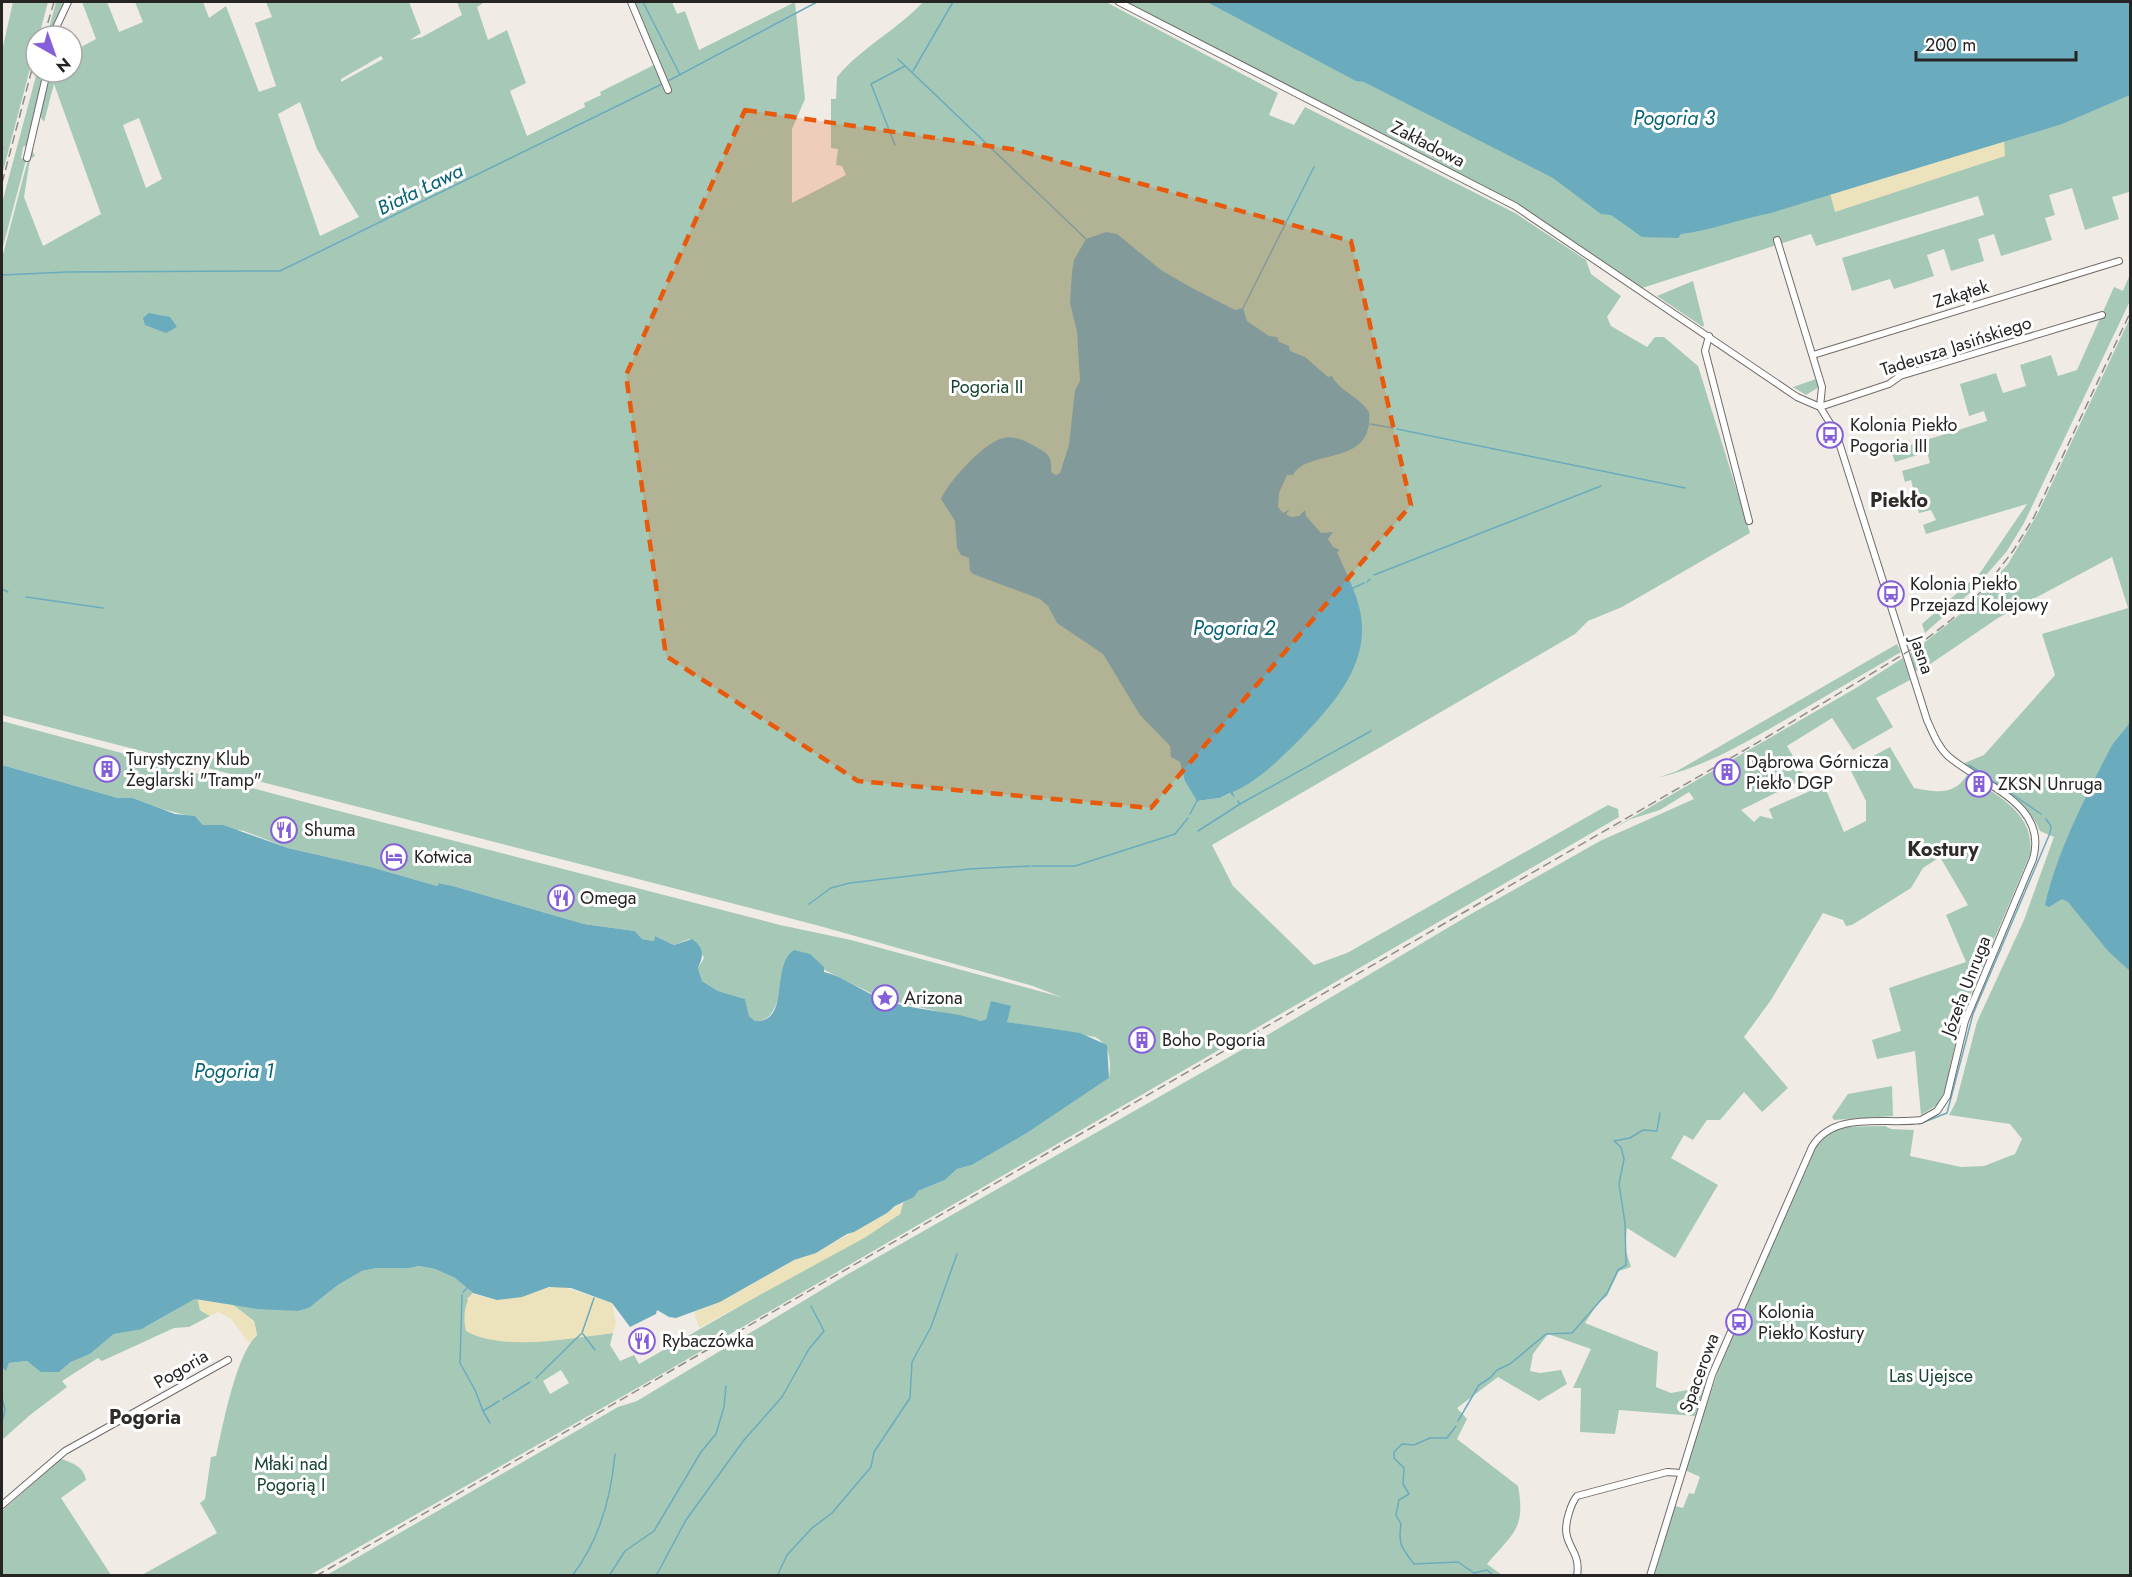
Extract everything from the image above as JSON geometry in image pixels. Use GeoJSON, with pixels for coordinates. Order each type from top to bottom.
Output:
{"type":"FeatureCollection","features":[{"type":"Feature","properties":{"kind":"street"},"geometry":{"type":"LineString","coordinates":[[57,24],[68,2]]}},
{"type":"Feature","properties":{"kind":"street"},"geometry":{"type":"LineString","coordinates":[[632,2],[668,89]]}},
{"type":"Feature","properties":{"kind":"street","name":"Zakładowa"},"geometry":{"type":"LineString","coordinates":[[1119,2],[1515,206],[1797,397],[1820,407]]}},
{"type":"Feature","properties":{"kind":"street"},"geometry":{"type":"LineString","coordinates":[[27,158],[44,84]]}},
{"type":"Feature","properties":{"kind":"street"},"geometry":{"type":"LineString","coordinates":[[1777,240],[1823,389],[1820,407]]}},
{"type":"Feature","properties":{"kind":"street","name":"Zakątek"},"geometry":{"type":"LineString","coordinates":[[1813,355],[2119,261]]}},
{"type":"Feature","properties":{"kind":"street","name":"Tadeusza Jasińskiego"},"geometry":{"type":"LineString","coordinates":[[1820,407],[1889,384],[1900,376],[2102,315]]}},
{"type":"Feature","properties":{"kind":"street"},"geometry":{"type":"LineString","coordinates":[[1709,336],[1705,351],[1749,521]]}},
{"type":"Feature","properties":{"kind":"street","name":"Jasna"},"geometry":{"type":"LineString","coordinates":[[1820,407],[1836,433],[1932,731],[1947,755],[1989,784]]}},
{"type":"Feature","properties":{"kind":"street","name":"Józefa Unruga"},"geometry":{"type":"LineString","coordinates":[[1831,1127],[1839,1124],[1921,1120],[1937,1111],[1947,1096],[1965,1020],[2033,859],[2036,846],[2034,830],[2026,814],[1989,784]]}},
{"type":"Feature","properties":{"kind":"street","name":"Spacerowa"},"geometry":{"type":"LineString","coordinates":[[1650,1575],[1712,1375],[1812,1147],[1821,1134],[1831,1127]]}},
{"type":"Feature","properties":{"kind":"street","name":"Pogoria"},"geometry":{"type":"LineString","coordinates":[[2,1505],[65,1451],[228,1360]]}},
{"type":"Feature","properties":{"kind":"street"},"geometry":{"type":"LineString","coordinates":[[1577,1575],[1578,1562],[1564,1535],[1564,1527],[1577,1496],[1666,1472],[1681,1473]]}},
{"type":"Feature","properties":{"kind":"highlighted area"},"geometry":{"type":"Polygon","coordinates":[[[745,110],[1017,150],[1351,241],[1411,505],[1151,808],[858,781],[666,656],[626,375],[745,110]]]}},
{"type":"Feature","properties":{"kind":"green space"},"geometry":{"type":"Polygon","coordinates":[[[13,2],[48,2],[42,24],[24,24],[24,84],[26,84],[2,175],[2,51],[13,2]]]}},
{"type":"Feature","properties":{"kind":"green space"},"geometry":{"type":"Polygon","coordinates":[[[56,2],[66,2],[56,24],[50,24],[56,2]]]}},
{"type":"Feature","properties":{"kind":"green space"},"geometry":{"type":"Polygon","coordinates":[[[82,2],[107,2],[119,32],[143,22],[135,2],[203,2],[209,18],[226,6],[259,92],[276,86],[255,23],[272,17],[266,2],[409,2],[421,33],[410,40],[422,37],[462,15],[457,2],[485,2],[477,7],[488,40],[507,30],[526,83],[510,91],[527,136],[585,107],[584,103],[601,95],[600,92],[654,65],[657,72],[661,70],[634,2],[672,2],[677,14],[685,11],[699,50],[795,2],[805,99],[792,129],[792,203],[846,175],[842,166],[836,165],[838,149],[831,148],[831,99],[836,99],[837,77],[857,57],[923,2],[1106,2],[1278,93],[1269,115],[1294,125],[1305,107],[1515,213],[1586,260],[1591,274],[1621,296],[1607,317],[1611,326],[1647,347],[1655,337],[1664,337],[1698,366],[1750,533],[1622,607],[1588,621],[1575,634],[1212,845],[1233,886],[1314,965],[1347,953],[1608,805],[1618,809],[1619,817],[667,1371],[310,1575],[142,1575],[217,1533],[200,1503],[205,1499],[211,1457],[216,1456],[237,1373],[249,1344],[257,1335],[254,1321],[233,1305],[298,1311],[309,1308],[338,1285],[362,1271],[419,1266],[435,1269],[455,1278],[473,1293],[467,1299],[554,1340],[613,1333],[610,1345],[620,1361],[634,1355],[639,1364],[900,1214],[903,1203],[918,1191],[945,1180],[957,1169],[972,1165],[1027,1133],[1109,1078],[1110,1066],[1107,1050],[1095,1037],[1007,1022],[991,1002],[986,1019],[981,1021],[883,999],[790,953],[776,1006],[764,1019],[755,1021],[749,1016],[745,999],[718,991],[702,981],[698,968],[704,958],[694,941],[689,939],[674,945],[655,936],[654,941],[642,939],[635,931],[584,924],[453,886],[439,883],[437,886],[371,867],[288,848],[244,831],[203,825],[197,818],[162,809],[133,798],[118,798],[2,765],[2,721],[780,925],[851,940],[1061,997],[1033,986],[816,925],[2,715],[2,258],[31,148],[35,156],[30,159],[24,197],[43,246],[101,214],[54,84],[84,84],[84,46],[96,39],[82,2]],[[381,56],[341,79],[341,82],[383,59],[381,56]],[[300,102],[278,114],[320,236],[359,217],[317,149],[300,102]],[[139,118],[123,125],[146,188],[162,179],[139,118]],[[1288,750],[1198,801],[1220,798],[1231,793],[1235,798],[1233,792],[1258,777],[1288,750]],[[561,1370],[543,1381],[550,1394],[569,1383],[561,1370]]]}},
{"type":"Feature","properties":{"kind":"green space","name":"Pogoria 3"},"geometry":{"type":"Polygon","coordinates":[[[1124,2],[2130,2],[2130,197],[2129,192],[2112,197],[2119,219],[2085,230],[2072,188],[2049,195],[2055,215],[2045,218],[2052,240],[2001,256],[1994,234],[1978,239],[1984,261],[1951,271],[1944,249],[1927,255],[1934,276],[1894,289],[1890,279],[1852,291],[1842,258],[1984,215],[1978,196],[1816,246],[1811,234],[1642,288],[1515,203],[1124,2]]]}},
{"type":"Feature","properties":{"kind":"green space"},"geometry":{"type":"Polygon","coordinates":[[[34,84],[42,84],[27,145],[23,147],[21,158],[26,160],[2,250],[2,203],[34,84]]]}},
{"type":"Feature","properties":{"kind":"green space"},"geometry":{"type":"Polygon","coordinates":[[[46,84],[54,84],[44,122],[39,115],[46,84]]]}},
{"type":"Feature","properties":{"kind":"green space"},"geometry":{"type":"Polygon","coordinates":[[[2130,274],[2130,301],[2024,523],[2007,551],[1973,590],[1925,633],[1922,624],[1980,573],[2027,504],[1926,534],[1923,525],[1936,520],[1931,510],[1919,513],[1911,480],[1905,482],[1902,471],[1930,463],[1927,452],[1895,462],[1891,451],[1987,421],[1984,411],[1969,416],[1960,384],[1996,373],[2003,393],[2026,386],[2020,365],[2051,355],[2058,376],[2077,370],[2114,287],[2123,291],[2130,274]]]}},
{"type":"Feature","properties":{"kind":"green space"},"geometry":{"type":"Polygon","coordinates":[[[1693,281],[1704,325],[1703,327],[1657,296],[1693,281]]]}},
{"type":"Feature","properties":{"kind":"green space","name":"Las Ujejsce"},"geometry":{"type":"Polygon","coordinates":[[[2130,318],[2130,722],[2125,733],[2112,746],[2079,813],[2130,953],[2130,1575],[1654,1576],[1675,1506],[1683,1508],[1689,1493],[1694,1494],[1700,1477],[1685,1470],[1726,1347],[1810,1157],[1822,1136],[1840,1127],[1885,1126],[1891,1129],[1914,1130],[1910,1156],[1961,1167],[1984,1166],[2015,1154],[2022,1139],[2010,1124],[1949,1115],[1956,1102],[1977,1022],[2024,920],[2054,837],[2040,831],[2026,809],[2007,792],[1962,764],[1984,755],[2055,675],[2042,634],[2128,608],[2112,557],[1998,618],[1923,669],[1915,671],[1910,654],[1968,608],[2008,564],[2038,513],[2130,318]]]}},
{"type":"Feature","properties":{"kind":"green space"},"geometry":{"type":"Polygon","coordinates":[[[1816,379],[1819,387],[1806,395],[1793,387],[1816,379]]]}},
{"type":"Feature","properties":{"kind":"green space"},"geometry":{"type":"Polygon","coordinates":[[[1897,644],[1901,652],[1758,736],[1709,760],[1657,778],[1677,771],[1897,644]]]}},
{"type":"Feature","properties":{"kind":"green space"},"geometry":{"type":"Polygon","coordinates":[[[1903,658],[1910,680],[1876,698],[1893,727],[1853,750],[1832,718],[1787,746],[1806,778],[1741,810],[1754,822],[1760,816],[1773,819],[1769,809],[1824,785],[1844,832],[1866,821],[1866,801],[1850,769],[1890,747],[1914,788],[1944,791],[1962,782],[1967,775],[2002,798],[2021,817],[2030,840],[2030,855],[1961,1017],[1945,1091],[1937,1105],[1921,1115],[1915,1051],[1877,1059],[1872,1040],[1901,1031],[1889,988],[1966,962],[1946,915],[1968,905],[1940,857],[1923,868],[1911,888],[1852,925],[1846,926],[1843,920],[1823,913],[1771,1000],[1744,1037],[1788,1088],[1762,1112],[1744,1092],[1720,1120],[1707,1120],[1693,1140],[1684,1135],[1671,1158],[1718,1185],[1675,1258],[1627,1228],[1625,1248],[1631,1267],[1619,1271],[1607,1296],[1598,1303],[1585,1323],[1658,1352],[1656,1387],[1671,1393],[1704,1387],[1695,1416],[1619,1410],[1615,1434],[1580,1432],[1581,1388],[1573,1388],[1591,1349],[1548,1334],[1533,1354],[1530,1371],[1540,1373],[1561,1370],[1567,1384],[1539,1401],[1498,1377],[1457,1408],[1467,1419],[1457,1439],[1518,1486],[1519,1521],[1510,1537],[1487,1564],[1502,1575],[325,1576],[618,1407],[637,1401],[848,1274],[1259,1040],[1471,914],[1600,841],[1694,799],[1689,792],[1660,810],[1631,819],[1607,832],[1856,688],[1903,658]]]}},
{"type":"Feature","properties":{"kind":"green space"},"geometry":{"type":"Polygon","coordinates":[[[1892,1086],[1893,1116],[1834,1120],[1832,1117],[1848,1094],[1892,1086]]]}},
{"type":"Feature","properties":{"kind":"green space"},"geometry":{"type":"Polygon","coordinates":[[[198,1299],[200,1310],[210,1316],[189,1327],[174,1328],[102,1361],[98,1358],[62,1381],[67,1387],[2,1440],[2,1367],[6,1370],[9,1363],[27,1361],[44,1372],[59,1372],[71,1362],[90,1354],[114,1334],[146,1327],[198,1299]]]}},
{"type":"Feature","properties":{"kind":"green space"},"geometry":{"type":"Polygon","coordinates":[[[61,1459],[80,1469],[86,1480],[61,1498],[111,1575],[2,1575],[2,1511],[61,1459]]]}},
{"type":"Feature","properties":{"kind":"sand"},"geometry":{"type":"Polygon","coordinates":[[[2004,140],[2005,156],[1835,212],[1830,193],[2004,140]]]}},
{"type":"Feature","properties":{"kind":"sand"},"geometry":{"type":"Polygon","coordinates":[[[903,1203],[900,1214],[866,1237],[699,1328],[694,1312],[720,1302],[794,1260],[816,1253],[903,1203]]]}},
{"type":"Feature","properties":{"kind":"sand"},"geometry":{"type":"Polygon","coordinates":[[[560,1286],[612,1303],[616,1323],[613,1333],[538,1342],[518,1342],[499,1341],[466,1331],[465,1311],[473,1293],[484,1297],[506,1298],[560,1286]]]}},
{"type":"Feature","properties":{"kind":"sand"},"geometry":{"type":"Polygon","coordinates":[[[198,1299],[233,1305],[254,1321],[257,1335],[249,1343],[231,1319],[218,1312],[210,1316],[200,1310],[198,1299]]]}},
{"type":"Feature","properties":{"kind":"water","name":"Pogoria 3"},"geometry":{"type":"Polygon","coordinates":[[[1207,2],[2130,2],[2130,95],[2062,124],[1771,213],[1681,234],[1678,238],[1642,237],[1611,215],[1601,214],[1553,178],[1364,82],[1356,81],[1207,2]]]}},
{"type":"Feature","properties":{"kind":"water","name":"Pogoria 2"},"geometry":{"type":"Polygon","coordinates":[[[1106,232],[1117,234],[1161,270],[1192,288],[1235,310],[1243,308],[1247,321],[1269,336],[1277,337],[1279,342],[1289,346],[1290,351],[1305,357],[1328,377],[1332,376],[1339,386],[1369,412],[1368,430],[1361,442],[1339,454],[1312,461],[1293,475],[1287,475],[1279,493],[1278,507],[1283,513],[1290,509],[1286,514],[1291,517],[1299,516],[1305,510],[1306,516],[1321,533],[1333,532],[1328,539],[1333,547],[1340,550],[1337,552],[1356,596],[1362,623],[1357,660],[1339,694],[1314,724],[1270,768],[1233,792],[1235,798],[1230,793],[1220,798],[1197,801],[1185,781],[1180,762],[1171,757],[1170,746],[1140,715],[1103,654],[1057,623],[1048,606],[1040,599],[970,571],[969,558],[961,555],[957,548],[955,521],[941,499],[966,465],[1000,439],[1010,437],[1019,439],[1040,449],[1050,459],[1051,472],[1056,475],[1060,473],[1069,445],[1075,390],[1080,381],[1077,332],[1070,303],[1074,260],[1086,239],[1106,232]]]}},
{"type":"Feature","properties":{"kind":"water"},"geometry":{"type":"Polygon","coordinates":[[[149,313],[170,317],[177,327],[166,333],[145,325],[143,318],[149,313]]]}},
{"type":"Feature","properties":{"kind":"water"},"geometry":{"type":"Polygon","coordinates":[[[2130,722],[2130,971],[2108,951],[2068,902],[2062,899],[2049,907],[2045,905],[2057,864],[2082,805],[2111,747],[2130,722]]]}},
{"type":"Feature","properties":{"kind":"water","name":"Pogoria 1"},"geometry":{"type":"Polygon","coordinates":[[[2,765],[118,798],[133,798],[175,814],[195,816],[203,825],[223,825],[288,848],[371,867],[437,886],[439,883],[453,886],[584,924],[635,931],[642,939],[654,941],[655,936],[674,945],[692,939],[702,952],[698,968],[702,981],[718,991],[745,999],[749,1016],[755,1021],[766,1019],[773,1013],[783,968],[787,957],[794,950],[810,954],[824,967],[824,972],[896,1004],[981,1021],[986,1019],[991,1001],[1011,1006],[1007,1022],[1080,1033],[1107,1045],[1109,1078],[1027,1133],[972,1165],[957,1169],[945,1180],[918,1191],[914,1197],[854,1232],[816,1253],[794,1260],[720,1302],[676,1318],[657,1310],[656,1314],[630,1327],[612,1303],[571,1288],[549,1287],[522,1297],[497,1300],[473,1293],[455,1278],[435,1269],[419,1266],[377,1268],[362,1271],[338,1285],[309,1308],[298,1311],[257,1309],[195,1299],[142,1329],[114,1334],[90,1354],[71,1362],[59,1372],[41,1372],[27,1361],[9,1363],[6,1371],[2,1367],[2,765]]]}},
{"type":"Feature","properties":{"kind":"waterway"},"geometry":{"type":"LineString","coordinates":[[643,2],[680,75]]}},
{"type":"Feature","properties":{"kind":"waterway","name":"Biała Ława"},"geometry":{"type":"LineString","coordinates":[[666,82],[817,2]]}},
{"type":"Feature","properties":{"kind":"waterway"},"geometry":{"type":"LineString","coordinates":[[913,71],[953,2]]}},
{"type":"Feature","properties":{"kind":"waterway"},"geometry":{"type":"LineString","coordinates":[[898,59],[1086,239]]}},
{"type":"Feature","properties":{"kind":"waterway"},"geometry":{"type":"LineString","coordinates":[[895,145],[871,84],[905,66]]}},
{"type":"Feature","properties":{"kind":"waterway","name":"Biała Ława"},"geometry":{"type":"LineString","coordinates":[[2,275],[67,272],[280,271],[662,84]]}},
{"type":"Feature","properties":{"kind":"waterway"},"geometry":{"type":"LineString","coordinates":[[1243,308],[1314,167]]}},
{"type":"Feature","properties":{"kind":"waterway"},"geometry":{"type":"LineString","coordinates":[[1370,424],[1393,428]]}},
{"type":"Feature","properties":{"kind":"waterway"},"geometry":{"type":"LineString","coordinates":[[1397,429],[1685,488]]}},
{"type":"Feature","properties":{"kind":"waterway"},"geometry":{"type":"LineString","coordinates":[[1374,575],[1601,486]]}},
{"type":"Feature","properties":{"kind":"waterway"},"geometry":{"type":"LineString","coordinates":[[1367,582],[1370,579]]}},
{"type":"Feature","properties":{"kind":"waterway"},"geometry":{"type":"LineString","coordinates":[[1353,588],[1364,583]]}},
{"type":"Feature","properties":{"kind":"waterway"},"geometry":{"type":"LineString","coordinates":[[2,589],[8,592]]}},
{"type":"Feature","properties":{"kind":"waterway"},"geometry":{"type":"LineString","coordinates":[[26,597],[103,608]]}},
{"type":"Feature","properties":{"kind":"waterway"},"geometry":{"type":"LineString","coordinates":[[1238,801],[1240,804],[1371,731]]}},
{"type":"Feature","properties":{"kind":"waterway"},"geometry":{"type":"LineString","coordinates":[[1969,765],[1988,777]]}},
{"type":"Feature","properties":{"kind":"waterway"},"geometry":{"type":"LineString","coordinates":[[1996,783],[2041,814]]}},
{"type":"Feature","properties":{"kind":"waterway"},"geometry":{"type":"LineString","coordinates":[[1190,814],[1197,801]]}},
{"type":"Feature","properties":{"kind":"waterway"},"geometry":{"type":"LineString","coordinates":[[1198,831],[1240,804]]}},
{"type":"Feature","properties":{"kind":"waterway"},"geometry":{"type":"LineString","coordinates":[[1032,866],[1075,866],[1175,834],[1188,818]]}},
{"type":"Feature","properties":{"kind":"waterway"},"geometry":{"type":"LineString","coordinates":[[1919,1124],[1947,1113],[1973,1014],[2050,833],[2051,826],[2046,819]]}},
{"type":"Feature","properties":{"kind":"waterway"},"geometry":{"type":"LineString","coordinates":[[809,904],[831,888],[850,883],[969,869],[1030,866]]}},
{"type":"Feature","properties":{"kind":"waterway"},"geometry":{"type":"LineString","coordinates":[[1458,1421],[1479,1385],[1497,1370],[1510,1364],[1546,1334],[1572,1333],[1607,1293],[1618,1270],[1626,1265],[1625,1223],[1619,1184],[1624,1159],[1621,1147],[1614,1141],[1630,1138],[1643,1130],[1657,1131],[1660,1113]]}},
{"type":"Feature","properties":{"kind":"waterway"},"geometry":{"type":"LineString","coordinates":[[777,1576],[787,1555],[812,1528],[832,1513],[871,1467],[874,1452],[910,1398],[912,1362],[931,1327],[957,1254]]}},
{"type":"Feature","properties":{"kind":"waterway"},"geometry":{"type":"LineString","coordinates":[[463,1292],[467,1288]]}},
{"type":"Feature","properties":{"kind":"waterway"},"geometry":{"type":"LineString","coordinates":[[462,1295],[460,1363],[475,1390],[483,1411]]}},
{"type":"Feature","properties":{"kind":"waterway"},"geometry":{"type":"LineString","coordinates":[[536,1378],[582,1333],[594,1298]]}},
{"type":"Feature","properties":{"kind":"waterway"},"geometry":{"type":"LineString","coordinates":[[656,1576],[686,1520],[744,1440],[782,1397],[809,1349],[824,1331],[811,1306]]}},
{"type":"Feature","properties":{"kind":"waterway"},"geometry":{"type":"LineString","coordinates":[[583,1334],[595,1350]]}},
{"type":"Feature","properties":{"kind":"waterway"},"geometry":{"type":"LineString","coordinates":[[503,1399],[530,1382]]}},
{"type":"Feature","properties":{"kind":"waterway"},"geometry":{"type":"LineString","coordinates":[[609,1576],[625,1551],[654,1531],[701,1452],[716,1434],[724,1407],[726,1386]]}},
{"type":"Feature","properties":{"kind":"waterway","name":"Pogoria"},"geometry":{"type":"LineString","coordinates":[[2,1397],[5,1410],[2,1422]]}},
{"type":"Feature","properties":{"kind":"waterway"},"geometry":{"type":"LineString","coordinates":[[490,1423],[483,1411],[499,1401]]}},
{"type":"Feature","properties":{"kind":"waterway"},"geometry":{"type":"LineString","coordinates":[[1456,1426],[1447,1438],[1430,1438],[1414,1445],[1402,1444],[1394,1452],[1394,1458],[1404,1468],[1403,1484],[1409,1494],[1399,1500],[1396,1515],[1401,1524],[1400,1541],[1414,1564],[1458,1562],[1474,1573],[1487,1570],[1494,1576]]}},
{"type":"Feature","properties":{"kind":"waterway"},"geometry":{"type":"LineString","coordinates":[[572,1576],[597,1533],[611,1487],[615,1454]]}},
{"type":"Feature","properties":{"kind":"railway"},"geometry":{"type":"LineString","coordinates":[[48,24],[54,2]]}},
{"type":"Feature","properties":{"kind":"railway"},"geometry":{"type":"LineString","coordinates":[[2,183],[28,84]]}},
{"type":"Feature","properties":{"kind":"railway"},"geometry":{"type":"LineString","coordinates":[[316,1576],[1767,737],[1917,646],[1951,620],[1983,590],[2013,551],[2034,517],[2130,313]]}},
{"type":"Feature","properties":{"kind":"place","name":"Kolonia Piekło Pogoria III"},"geometry":{"type":"Point","coordinates":[1830,435]}},
{"type":"Feature","properties":{"kind":"place","name":"Kolonia Piekło Przejazd Kolejowy"},"geometry":{"type":"Point","coordinates":[1891,594]}},
{"type":"Feature","properties":{"kind":"place","name":"Turystyczny Klub Żeglarski \"Tramp\""},"geometry":{"type":"Point","coordinates":[107,769]}},
{"type":"Feature","properties":{"kind":"place","name":"Dąbrowa Górnicza Piekło DGP"},"geometry":{"type":"Point","coordinates":[1727,772]}},
{"type":"Feature","properties":{"kind":"place","name":"ZKSN Unruga"},"geometry":{"type":"Point","coordinates":[1979,784]}},
{"type":"Feature","properties":{"kind":"place","name":"Shuma"},"geometry":{"type":"Point","coordinates":[284,830]}},
{"type":"Feature","properties":{"kind":"place","name":"Kotwica"},"geometry":{"type":"Point","coordinates":[394,857]}},
{"type":"Feature","properties":{"kind":"place","name":"Omega"},"geometry":{"type":"Point","coordinates":[561,898]}},
{"type":"Feature","properties":{"kind":"place","name":"Arizona"},"geometry":{"type":"Point","coordinates":[885,998]}},
{"type":"Feature","properties":{"kind":"place","name":"Boho Pogoria"},"geometry":{"type":"Point","coordinates":[1142,1040]}},
{"type":"Feature","properties":{"kind":"place","name":"Kolonia Piekło Kostury"},"geometry":{"type":"Point","coordinates":[1739,1322]}},
{"type":"Feature","properties":{"kind":"place","name":"Rybaczówka"},"geometry":{"type":"Point","coordinates":[642,1341]}},
{"type":"Feature","properties":{"kind":"district","name":"Piekło"},"geometry":{"type":"Point","coordinates":[1899,500]}},
{"type":"Feature","properties":{"kind":"district","name":"Kostury"},"geometry":{"type":"Point","coordinates":[1943,849]}},
{"type":"Feature","properties":{"kind":"district","name":"Pogoria"},"geometry":{"type":"Point","coordinates":[145,1417]}},
{"type":"Feature","properties":{"kind":"park label","name":"Pogoria II"},"geometry":{"type":"Point","coordinates":[987,387]}},
{"type":"Feature","properties":{"kind":"park label","name":"Młaki nad Pogorią I"},"geometry":{"type":"Point","coordinates":[291,1474]}}]}
